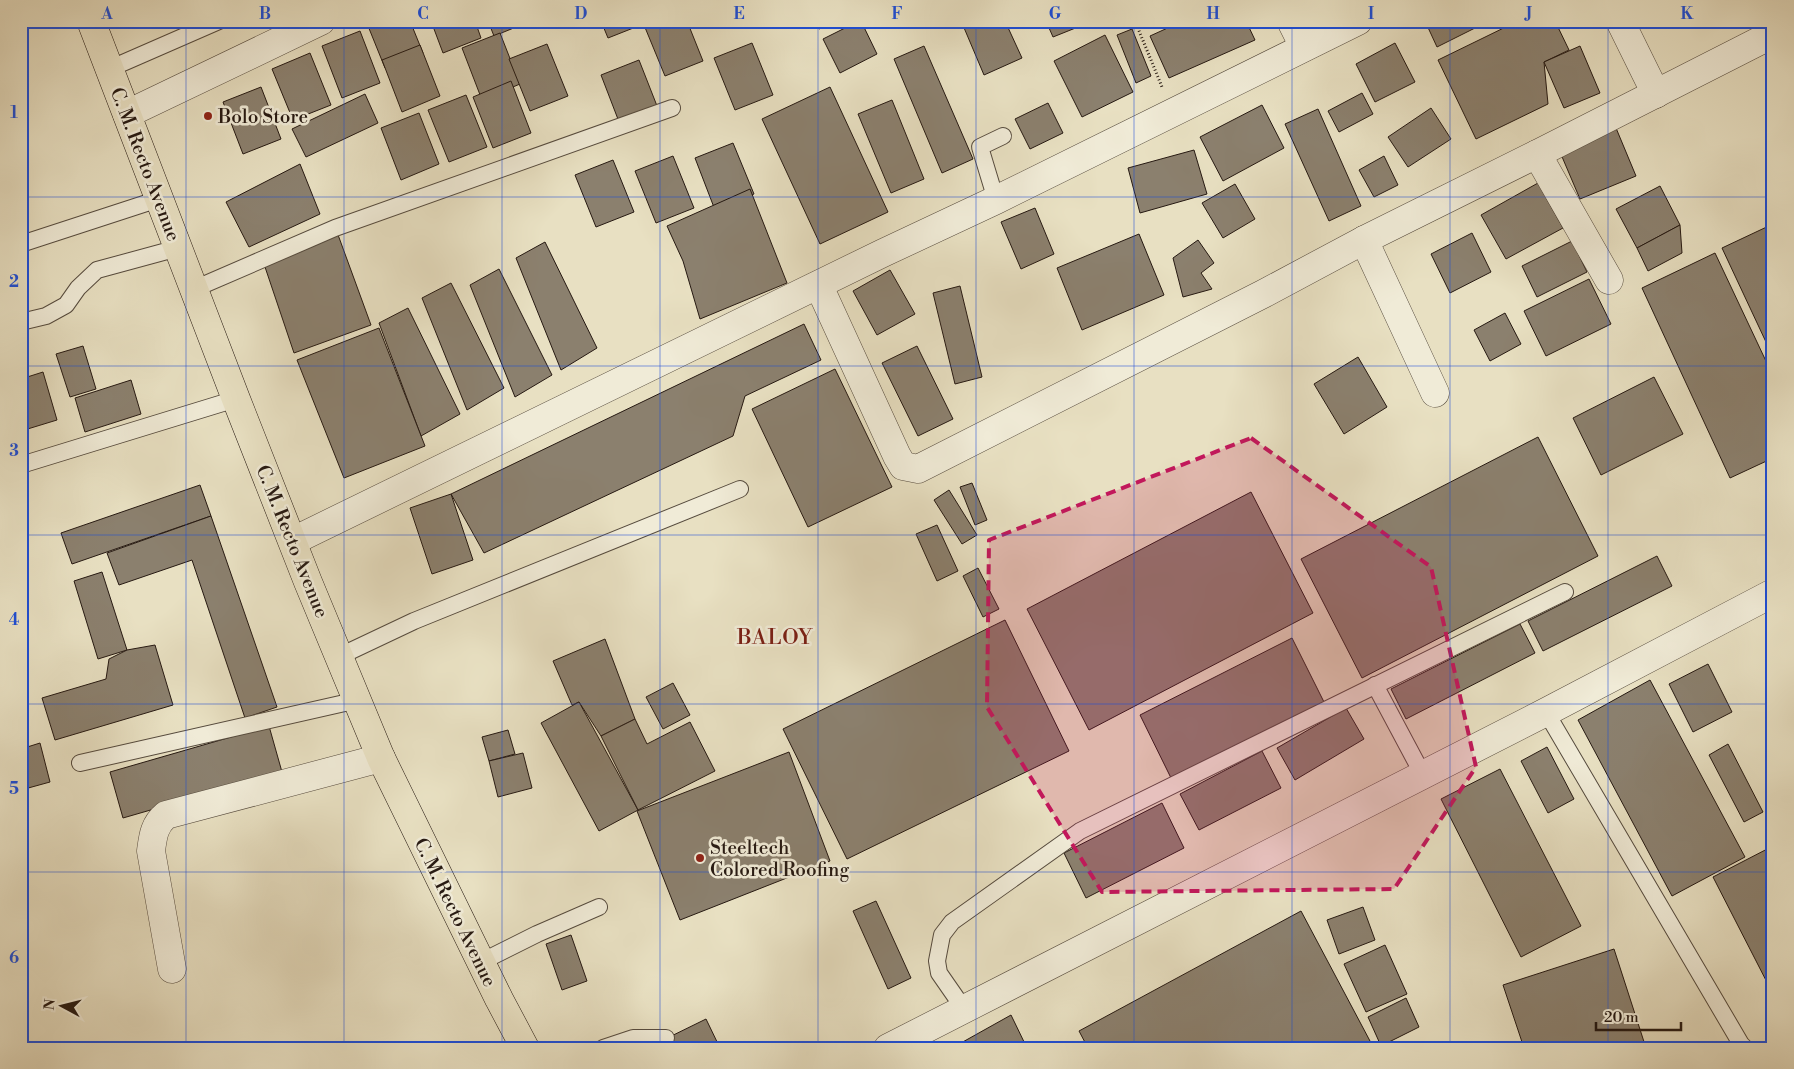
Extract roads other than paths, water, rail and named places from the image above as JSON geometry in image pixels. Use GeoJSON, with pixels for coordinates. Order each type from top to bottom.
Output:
{"type":"FeatureCollection","features":[{"type":"Feature","properties":{"kind":"highway","name":"C. M. Recto Avenue"},"geometry":{"type":"LineString","coordinates":[[91,21],[236,400],[381,758],[525,1048]]}},
{"type":"Feature","properties":{"kind":"street"},"geometry":{"type":"LineString","coordinates":[[127,114],[321,21]]}},
{"type":"Feature","properties":{"kind":"street"},"geometry":{"type":"LineString","coordinates":[[1291,21],[1304,47]]}},
{"type":"Feature","properties":{"kind":"street"},"geometry":{"type":"LineString","coordinates":[[293,541],[819,286],[883,253],[996,200],[1358,21]]}},
{"type":"Feature","properties":{"kind":"street"},"geometry":{"type":"LineString","coordinates":[[1620,21],[1656,94]]}},
{"type":"Feature","properties":{"kind":"street"},"geometry":{"type":"LineString","coordinates":[[819,286],[897,456],[903,466],[918,469],[1254,299],[1364,240],[1773,34]]}},
{"type":"Feature","properties":{"kind":"street"},"geometry":{"type":"LineString","coordinates":[[1537,154],[1609,280]]}},
{"type":"Feature","properties":{"kind":"street"},"geometry":{"type":"LineString","coordinates":[[1364,240],[1435,394]]}},
{"type":"Feature","properties":{"kind":"street"},"geometry":{"type":"LineString","coordinates":[[888,1048],[1546,712],[1773,593]]}},
{"type":"Feature","properties":{"kind":"street"},"geometry":{"type":"LineString","coordinates":[[172,969],[151,851],[153,833],[158,822],[166,815],[381,758]]}},
{"type":"Feature","properties":{"kind":"lane"},"geometry":{"type":"LineString","coordinates":[[110,68],[219,21]]}},
{"type":"Feature","properties":{"kind":"lane"},"geometry":{"type":"LineString","coordinates":[[194,289],[335,228],[672,108]]}},
{"type":"Feature","properties":{"kind":"lane"},"geometry":{"type":"LineString","coordinates":[[996,200],[980,147],[1003,136]]}},
{"type":"Feature","properties":{"kind":"lane"},"geometry":{"type":"LineString","coordinates":[[21,244],[159,199]]}},
{"type":"Feature","properties":{"kind":"lane"},"geometry":{"type":"LineString","coordinates":[[21,322],[46,316],[66,305],[78,288],[97,270],[178,248]]}},
{"type":"Feature","properties":{"kind":"lane"},"geometry":{"type":"LineString","coordinates":[[21,465],[236,400]]}},
{"type":"Feature","properties":{"kind":"lane"},"geometry":{"type":"LineString","coordinates":[[340,656],[414,621],[740,489]]}},
{"type":"Feature","properties":{"kind":"lane"},"geometry":{"type":"LineString","coordinates":[[964,1009],[939,973],[937,961],[942,935],[952,922],[1080,831],[1565,592]]}},
{"type":"Feature","properties":{"kind":"lane"},"geometry":{"type":"LineString","coordinates":[[1375,685],[1423,775]]}},
{"type":"Feature","properties":{"kind":"lane"},"geometry":{"type":"LineString","coordinates":[[80,763],[358,700]]}},
{"type":"Feature","properties":{"kind":"lane"},"geometry":{"type":"LineString","coordinates":[[1546,712],[1736,1036],[1745,1048]]}},
{"type":"Feature","properties":{"kind":"lane"},"geometry":{"type":"LineString","coordinates":[[481,962],[537,934],[599,907]]}},
{"type":"Feature","properties":{"kind":"lane"},"geometry":{"type":"LineString","coordinates":[[603,1048],[632,1038],[666,1038]]}},
{"type":"Feature","properties":{"kind":"place","name":"Bolo Store"},"geometry":{"type":"Point","coordinates":[208,116]}},
{"type":"Feature","properties":{"kind":"place","name":"Steeltech Colored Roofing"},"geometry":{"type":"Point","coordinates":[700,858]}},
{"type":"Feature","properties":{"kind":"district","name":"BALOY"},"geometry":{"type":"Point","coordinates":[775,637]}}]}
